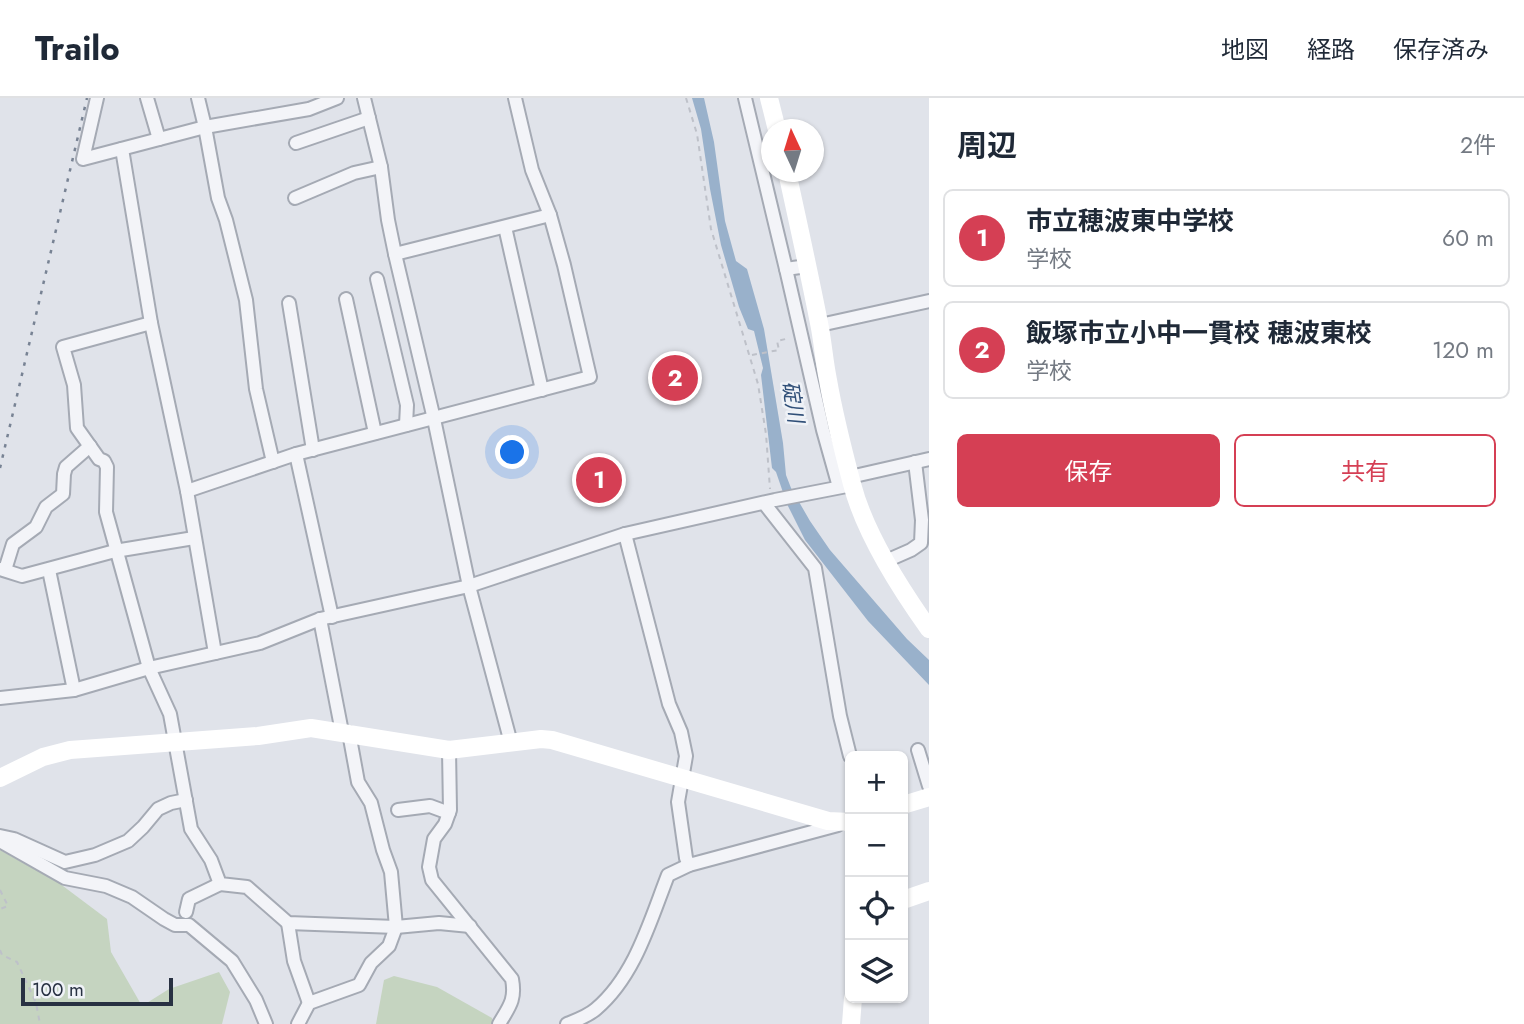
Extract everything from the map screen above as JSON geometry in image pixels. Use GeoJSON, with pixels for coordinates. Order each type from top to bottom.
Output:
{"type":"FeatureCollection","features":[{"type":"Feature","properties":{"kind":"street"},"geometry":{"type":"LineString","coordinates":[[98,98],[83,159],[205,127],[309,109],[337,98]]}},
{"type":"Feature","properties":{"kind":"street"},"geometry":{"type":"LineString","coordinates":[[147,98],[159,139]]}},
{"type":"Feature","properties":{"kind":"street"},"geometry":{"type":"LineString","coordinates":[[198,98],[218,198],[246,300],[256,389],[273,462]]}},
{"type":"Feature","properties":{"kind":"street"},"geometry":{"type":"LineString","coordinates":[[364,98],[381,167],[395,254],[434,419],[469,586],[511,743]]}},
{"type":"Feature","properties":{"kind":"street"},"geometry":{"type":"LineString","coordinates":[[187,491],[296,454],[590,377],[564,265],[550,215],[532,170],[515,98]]}},
{"type":"Feature","properties":{"kind":"street"},"geometry":{"type":"LineString","coordinates":[[746,98],[823,430],[886,561],[906,597],[929,629]]}},
{"type":"Feature","properties":{"kind":"street"},"geometry":{"type":"LineString","coordinates":[[769,98],[774,119]]}},
{"type":"Feature","properties":{"kind":"street"},"geometry":{"type":"LineString","coordinates":[[296,143],[369,118]]}},
{"type":"Feature","properties":{"kind":"street"},"geometry":{"type":"LineString","coordinates":[[122,149],[151,323],[187,491],[215,653]]}},
{"type":"Feature","properties":{"kind":"street"},"geometry":{"type":"LineString","coordinates":[[295,198],[354,173],[381,167]]}},
{"type":"Feature","properties":{"kind":"street"},"geometry":{"type":"LineString","coordinates":[[790,182],[820,325],[847,483]]}},
{"type":"Feature","properties":{"kind":"street"},"geometry":{"type":"LineString","coordinates":[[395,254],[550,215]]}},
{"type":"Feature","properties":{"kind":"street"},"geometry":{"type":"LineString","coordinates":[[505,227],[542,390]]}},
{"type":"Feature","properties":{"kind":"street"},"geometry":{"type":"LineString","coordinates":[[786,269],[807,266]]}},
{"type":"Feature","properties":{"kind":"street"},"geometry":{"type":"LineString","coordinates":[[377,279],[407,405],[406,425]]}},
{"type":"Feature","properties":{"kind":"street"},"geometry":{"type":"LineString","coordinates":[[345,299],[375,433]]}},
{"type":"Feature","properties":{"kind":"street"},"geometry":{"type":"LineString","coordinates":[[820,325],[929,301]]}},
{"type":"Feature","properties":{"kind":"street"},"geometry":{"type":"LineString","coordinates":[[289,303],[313,450]]}},
{"type":"Feature","properties":{"kind":"street"},"geometry":{"type":"LineString","coordinates":[[151,323],[62,347],[74,385],[77,428],[107,467],[106,512],[149,668],[170,714],[191,829],[211,860],[220,884]]}},
{"type":"Feature","properties":{"kind":"street"},"geometry":{"type":"LineString","coordinates":[[90,446],[66,467],[64,494],[49,504],[36,527],[13,544],[2,570],[22,576],[116,551],[194,538]]}},
{"type":"Feature","properties":{"kind":"street"},"geometry":{"type":"LineString","coordinates":[[296,454],[345,732],[358,782],[371,803],[391,872],[396,927],[390,946],[371,963],[359,985],[309,1003],[298,1024]]}},
{"type":"Feature","properties":{"kind":"street"},"geometry":{"type":"LineString","coordinates":[[0,698],[75,690],[149,668],[260,643],[326,618],[469,586],[625,534],[805,494],[929,459]]}},
{"type":"Feature","properties":{"kind":"street"},"geometry":{"type":"LineString","coordinates":[[886,561],[921,543],[922,520],[915,462]]}},
{"type":"Feature","properties":{"kind":"street"},"geometry":{"type":"LineString","coordinates":[[770,501],[815,568],[840,716],[849,751]]}},
{"type":"Feature","properties":{"kind":"street"},"geometry":{"type":"LineString","coordinates":[[625,534],[669,704],[681,732],[686,756],[678,802],[689,865]]}},
{"type":"Feature","properties":{"kind":"street"},"geometry":{"type":"LineString","coordinates":[[49,570],[75,690]]}},
{"type":"Feature","properties":{"kind":"street"},"geometry":{"type":"LineString","coordinates":[[0,778],[43,757],[70,750],[258,736],[311,728],[449,750],[541,739],[828,821],[845,822]]}},
{"type":"Feature","properties":{"kind":"street"},"geometry":{"type":"LineString","coordinates":[[449,750],[449,813],[434,839],[429,867],[432,880],[512,979],[512,1003],[499,1024]]}},
{"type":"Feature","properties":{"kind":"street"},"geometry":{"type":"LineString","coordinates":[[908,803],[928,797],[918,750]]}},
{"type":"Feature","properties":{"kind":"street"},"geometry":{"type":"LineString","coordinates":[[0,839],[14,839],[65,862],[95,855],[128,841],[158,808],[186,800]]}},
{"type":"Feature","properties":{"kind":"street"},"geometry":{"type":"LineString","coordinates":[[398,810],[430,806],[449,813]]}},
{"type":"Feature","properties":{"kind":"street"},"geometry":{"type":"LineString","coordinates":[[567,1024],[596,1009],[620,982],[638,951],[668,875],[689,865],[845,823]]}},
{"type":"Feature","properties":{"kind":"street"},"geometry":{"type":"LineString","coordinates":[[0,839],[65,878],[106,886],[132,897],[175,925],[189,926],[232,961],[256,1000],[266,1024]]}},
{"type":"Feature","properties":{"kind":"street"},"geometry":{"type":"LineString","coordinates":[[186,912],[189,899],[220,884],[247,887],[288,923],[396,927],[439,923],[470,926]]}},
{"type":"Feature","properties":{"kind":"street"},"geometry":{"type":"LineString","coordinates":[[908,898],[929,891]]}},
{"type":"Feature","properties":{"kind":"street"},"geometry":{"type":"LineString","coordinates":[[288,923],[294,961],[309,1003]]}},
{"type":"Feature","properties":{"kind":"street"},"geometry":{"type":"LineString","coordinates":[[850,1024],[852,1003]]}},
{"type":"Feature","properties":{"kind":"path"},"geometry":{"type":"LineString","coordinates":[[686,98],[696,134],[711,229],[758,384],[766,434],[770,501]]}},
{"type":"Feature","properties":{"kind":"path"},"geometry":{"type":"LineString","coordinates":[[751,355],[779,350],[777,341],[802,335]]}},
{"type":"Feature","properties":{"kind":"path"},"geometry":{"type":"LineString","coordinates":[[0,890],[8,906],[0,909]]}},
{"type":"Feature","properties":{"kind":"path"},"geometry":{"type":"LineString","coordinates":[[0,950],[1,957],[17,962],[36,1003],[40,1024]]}},
{"type":"Feature","properties":{"kind":"green space"},"geometry":{"type":"Polygon","coordinates":[[[0,850],[59,883],[107,919],[111,952],[142,1006],[169,989],[219,972],[230,992],[222,1024],[0,1024],[0,850]]]}},
{"type":"Feature","properties":{"kind":"green space"},"geometry":{"type":"Polygon","coordinates":[[[394,976],[437,987],[492,1018],[494,1024],[376,1024],[384,980],[394,976]]]}},
{"type":"Feature","properties":{"kind":"water"},"geometry":{"type":"Polygon","coordinates":[[[692,98],[704,98],[714,142],[725,221],[736,261],[747,269],[764,329],[786,475],[791,488],[830,550],[907,639],[929,660],[929,685],[868,621],[805,540],[772,468],[761,375],[763,368],[754,331],[748,329],[739,307],[721,245],[701,129],[692,98]]]}},
{"type":"Feature","properties":{"kind":"railway"},"geometry":{"type":"LineString","coordinates":[[0,468],[87,98]]}},
{"type":"Feature","properties":{"kind":"place","name":"飯塚市立小中一貫校 穂波東校"},"geometry":{"type":"Point","coordinates":[675,378]}},
{"type":"Feature","properties":{"kind":"place","name":"市立穂波東中学校"},"geometry":{"type":"Point","coordinates":[599,480]}},
{"type":"Feature","properties":{"kind":"water label","name":"碇川"},"geometry":{"type":"Point","coordinates":[793,402]}}]}
